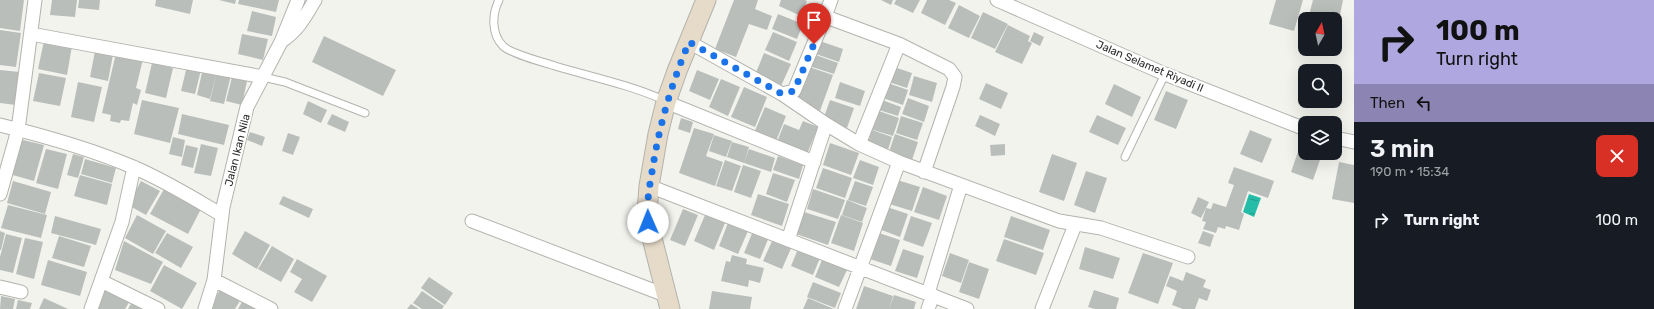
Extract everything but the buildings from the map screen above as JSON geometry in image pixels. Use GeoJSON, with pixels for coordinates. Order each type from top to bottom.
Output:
{"type":"FeatureCollection","features":[{"type":"Feature","properties":{"kind":"main road"},"geometry":{"type":"LineString","coordinates":[[668,302],[647,213],[649,186],[658,134],[666,102],[706,0]]}},
{"type":"Feature","properties":{"kind":"street"},"geometry":{"type":"LineString","coordinates":[[0,194],[18,130],[35,0]]}},
{"type":"Feature","properties":{"kind":"street","name":"Jalan Ikan Nila"},"geometry":{"type":"LineString","coordinates":[[205,309],[214,280],[222,215],[248,106],[281,42],[298,0]]}},
{"type":"Feature","properties":{"kind":"street"},"geometry":{"type":"LineString","coordinates":[[281,42],[293,33],[302,23],[315,0]]}},
{"type":"Feature","properties":{"kind":"street"},"geometry":{"type":"LineString","coordinates":[[782,94],[794,91],[831,0]]}},
{"type":"Feature","properties":{"kind":"street","name":"Jalan Selamet Riyadi II"},"geometry":{"type":"LineString","coordinates":[[997,0],[1165,74],[1298,126]]}},
{"type":"Feature","properties":{"kind":"street"},"geometry":{"type":"LineString","coordinates":[[824,19],[834,19],[899,44],[949,69],[954,77],[953,87],[924,172]]}},
{"type":"Feature","properties":{"kind":"street"},"geometry":{"type":"LineString","coordinates":[[31,34],[262,77]]}},
{"type":"Feature","properties":{"kind":"street"},"geometry":{"type":"LineString","coordinates":[[689,42],[782,94],[859,144],[899,162],[1059,221],[1075,225],[1101,228],[1188,257]]}},
{"type":"Feature","properties":{"kind":"street"},"geometry":{"type":"LineString","coordinates":[[859,144],[899,44]]}},
{"type":"Feature","properties":{"kind":"street"},"geometry":{"type":"LineString","coordinates":[[666,102],[814,162]]}},
{"type":"Feature","properties":{"kind":"street"},"geometry":{"type":"LineString","coordinates":[[788,240],[826,124]]}},
{"type":"Feature","properties":{"kind":"street"},"geometry":{"type":"LineString","coordinates":[[0,125],[134,167],[179,190],[222,215]]}},
{"type":"Feature","properties":{"kind":"street"},"geometry":{"type":"LineString","coordinates":[[1342,139],[1354,142]]}},
{"type":"Feature","properties":{"kind":"street"},"geometry":{"type":"LineString","coordinates":[[845,309],[899,162]]}},
{"type":"Feature","properties":{"kind":"street"},"geometry":{"type":"LineString","coordinates":[[91,309],[122,222],[134,167]]}},
{"type":"Feature","properties":{"kind":"street"},"geometry":{"type":"LineString","coordinates":[[928,309],[961,185]]}},
{"type":"Feature","properties":{"kind":"street"},"geometry":{"type":"LineString","coordinates":[[649,186],[931,294],[966,309]]}},
{"type":"Feature","properties":{"kind":"street"},"geometry":{"type":"LineString","coordinates":[[472,221],[668,302]]}},
{"type":"Feature","properties":{"kind":"street"},"geometry":{"type":"LineString","coordinates":[[1042,309],[1075,225]]}},
{"type":"Feature","properties":{"kind":"street"},"geometry":{"type":"LineString","coordinates":[[214,280],[271,309]]}},
{"type":"Feature","properties":{"kind":"street"},"geometry":{"type":"LineString","coordinates":[[101,281],[158,309]]}},
{"type":"Feature","properties":{"kind":"street"},"geometry":{"type":"LineString","coordinates":[[0,286],[21,292]]}},
{"type":"Feature","properties":{"kind":"lane"},"geometry":{"type":"LineString","coordinates":[[499,0],[496,7],[493,28],[503,46],[529,58],[647,93],[666,102]]}},
{"type":"Feature","properties":{"kind":"lane"},"geometry":{"type":"LineString","coordinates":[[1125,157],[1165,74]]}},
{"type":"Feature","properties":{"kind":"lane"},"geometry":{"type":"LineString","coordinates":[[262,77],[285,82],[365,113]]}},
{"type":"Feature","properties":{"kind":"water"},"geometry":{"type":"Polygon","coordinates":[[[1249,194],[1261,198],[1254,217],[1243,212],[1249,194]]]}},
{"type":"Feature","properties":{"kind":"route"},"geometry":{"type":"LineString","coordinates":[[648,222],[647,213],[649,186],[658,134],[666,102],[689,42],[782,94],[794,91],[814,44]]}}]}
